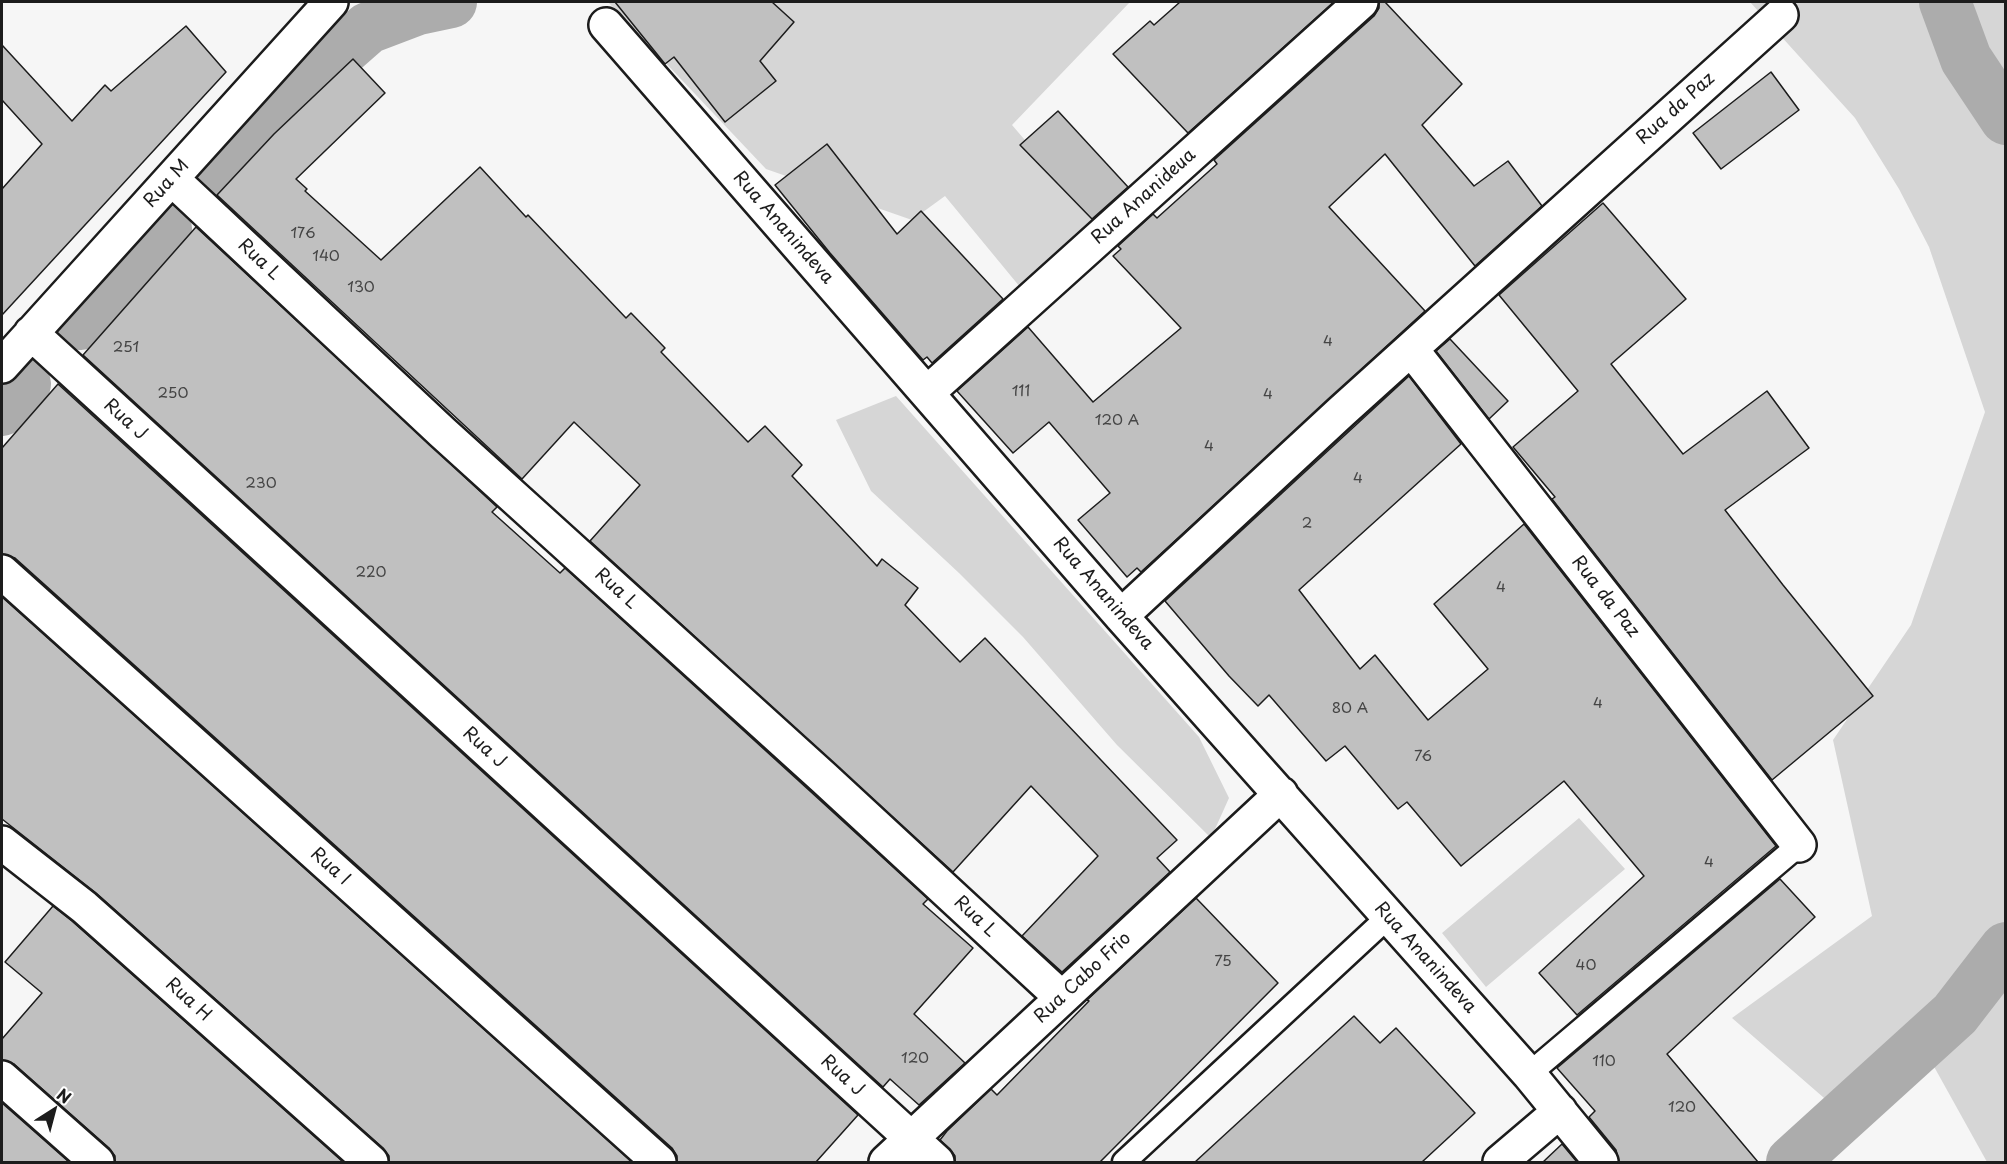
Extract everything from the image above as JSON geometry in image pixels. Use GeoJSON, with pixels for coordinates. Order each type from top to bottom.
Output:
{"type":"FeatureCollection","features":[{"type":"Feature","properties":{"kind":"street","name":"Rua M"},"geometry":{"type":"LineString","coordinates":[[2,366],[331,2]]}},
{"type":"Feature","properties":{"kind":"street","name":"Rua Ananideua"},"geometry":{"type":"LineString","coordinates":[[927,393],[1361,2]]}},
{"type":"Feature","properties":{"kind":"street","name":"Rua da Paz"},"geometry":{"type":"LineString","coordinates":[[1121,616],[1411,349],[1781,15]]}},
{"type":"Feature","properties":{"kind":"street","name":"Rua Ananindeva"},"geometry":{"type":"LineString","coordinates":[[606,25],[1121,616],[1529,1074],[1601,1162]]}},
{"type":"Feature","properties":{"kind":"street","name":"Rua L"},"geometry":{"type":"LineString","coordinates":[[172,179],[442,432],[824,778],[1062,998]]}},
{"type":"Feature","properties":{"kind":"street","name":"Rua J"},"geometry":{"type":"LineString","coordinates":[[31,333],[937,1162]]}},
{"type":"Feature","properties":{"kind":"street","name":"Rua da Paz"},"geometry":{"type":"LineString","coordinates":[[1411,349],[1799,844]]}},
{"type":"Feature","properties":{"kind":"street","name":"Rua I"},"geometry":{"type":"LineString","coordinates":[[2,572],[659,1162]]}},
{"type":"Feature","properties":{"kind":"street","name":"Rua Cabo Frio"},"geometry":{"type":"LineString","coordinates":[[886,1162],[1281,794]]}},
{"type":"Feature","properties":{"kind":"street","name":"Rua H"},"geometry":{"type":"LineString","coordinates":[[2,843],[84,907],[370,1162]]}},
{"type":"Feature","properties":{"kind":"street"},"geometry":{"type":"LineString","coordinates":[[2,1077],[97,1162]]}},
{"type":"Feature","properties":{"kind":"street"},"geometry":{"type":"LineString","coordinates":[[1500,1162],[1560,1111]]}},
{"type":"Feature","properties":{"kind":"lane"},"geometry":{"type":"LineString","coordinates":[[1529,1074],[1799,844]]}},
{"type":"Feature","properties":{"kind":"lane"},"geometry":{"type":"LineString","coordinates":[[1124,1162],[1388,917]]}},
{"type":"Feature","properties":{"kind":"shaded area"},"geometry":{"type":"Polygon","coordinates":[[[608,2],[1130,2],[1012,125],[1095,222],[1020,287],[945,196],[912,220],[766,169],[608,2]]]}},
{"type":"Feature","properties":{"kind":"shaded area"},"geometry":{"type":"Polygon","coordinates":[[[1750,2],[2005,2],[2005,1162],[1987,1162],[1912,1027],[1831,1104],[1732,1018],[1872,916],[1833,740],[1911,625],[1985,412],[1929,247],[1899,189],[1855,118],[1750,2]]]}},
{"type":"Feature","properties":{"kind":"shaded area"},"geometry":{"type":"Polygon","coordinates":[[[896,396],[1199,737],[1229,798],[1211,838],[1117,745],[1023,637],[959,573],[871,491],[836,420],[896,396]]]}},
{"type":"Feature","properties":{"kind":"shaded area"},"geometry":{"type":"Polygon","coordinates":[[[1579,818],[1625,869],[1486,987],[1442,933],[1579,818]]]}},
{"type":"Feature","properties":{"kind":"building"},"geometry":{"type":"Polygon","coordinates":[[[615,2],[772,2],[794,22],[760,61],[776,81],[725,122],[674,57],[665,64],[615,2]]]}},
{"type":"Feature","properties":{"kind":"building"},"geometry":{"type":"Polygon","coordinates":[[[1180,2],[1334,2],[1188,133],[1113,54],[1150,21],[1154,25],[1180,2]]]}},
{"type":"Feature","properties":{"kind":"building"},"geometry":{"type":"Polygon","coordinates":[[[1379,2],[1385,2],[1462,84],[1422,125],[1474,186],[1508,161],[1542,206],[1475,266],[1385,154],[1329,207],[1425,311],[1141,572],[1137,568],[1127,577],[1078,520],[1110,493],[1049,422],[1013,453],[957,391],[1028,327],[1093,402],[1181,328],[1113,256],[1121,249],[1118,246],[1153,214],[1157,218],[1217,164],[1214,160],[1374,16],[1379,8],[1379,2]]]}},
{"type":"Feature","properties":{"kind":"building"},"geometry":{"type":"Polygon","coordinates":[[[186,26],[226,72],[2,315],[2,189],[42,144],[2,100],[2,45],[72,121],[105,85],[111,91],[186,26]]]}},
{"type":"Feature","properties":{"kind":"building"},"geometry":{"type":"Polygon","coordinates":[[[353,59],[385,93],[296,179],[307,189],[305,191],[381,260],[480,167],[626,318],[631,313],[665,348],[661,352],[748,442],[765,426],[802,465],[792,476],[877,566],[882,559],[918,588],[905,605],[960,662],[985,638],[1177,840],[1157,858],[1170,872],[1062,972],[1022,936],[1098,856],[1031,786],[953,872],[590,541],[640,485],[574,422],[522,479],[217,195],[274,134],[353,59]]]}},
{"type":"Feature","properties":{"kind":"building"},"geometry":{"type":"Polygon","coordinates":[[[1771,72],[1799,110],[1721,169],[1693,133],[1771,72]]]}},
{"type":"Feature","properties":{"kind":"building"},"geometry":{"type":"Polygon","coordinates":[[[1058,111],[1128,187],[1092,219],[1020,145],[1058,111]]]}},
{"type":"Feature","properties":{"kind":"building"},"geometry":{"type":"Polygon","coordinates":[[[827,144],[897,234],[921,211],[1003,299],[932,363],[927,357],[923,360],[830,253],[775,185],[827,144]]]}},
{"type":"Feature","properties":{"kind":"building"},"geometry":{"type":"Polygon","coordinates":[[[1603,203],[1686,299],[1611,364],[1683,454],[1767,391],[1809,448],[1725,510],[1873,696],[1772,780],[1552,499],[1555,497],[1513,447],[1578,391],[1499,295],[1603,203]]]}},
{"type":"Feature","properties":{"kind":"building"},"geometry":{"type":"Polygon","coordinates":[[[196,227],[497,507],[492,512],[560,573],[565,568],[928,899],[923,904],[973,948],[914,1014],[965,1063],[919,1105],[890,1079],[883,1087],[83,355],[196,227]]]}},
{"type":"Feature","properties":{"kind":"building"},"geometry":{"type":"Polygon","coordinates":[[[1450,339],[1508,401],[1489,419],[1436,351],[1450,339]]]}},
{"type":"Feature","properties":{"kind":"building"},"geometry":{"type":"Polygon","coordinates":[[[1409,376],[1461,444],[1299,590],[1360,669],[1375,655],[1428,720],[1488,669],[1434,604],[1524,524],[1776,846],[1577,1015],[1539,973],[1644,876],[1564,781],[1461,866],[1407,802],[1398,809],[1345,746],[1326,761],[1269,695],[1258,706],[1229,676],[1165,601],[1409,376]]]}},
{"type":"Feature","properties":{"kind":"building"},"geometry":{"type":"Polygon","coordinates":[[[58,384],[858,1115],[816,1162],[677,1162],[677,1156],[672,1148],[15,558],[2,554],[2,448],[58,384]]]}},
{"type":"Feature","properties":{"kind":"building"},"geometry":{"type":"Polygon","coordinates":[[[2,597],[632,1162],[389,1162],[389,1156],[383,1148],[96,893],[2,819],[2,597]]]}},
{"type":"Feature","properties":{"kind":"building"},"geometry":{"type":"Polygon","coordinates":[[[1780,879],[1815,917],[1667,1054],[1758,1162],[1619,1162],[1616,1150],[1589,1117],[1595,1111],[1557,1068],[1780,879]]]}},
{"type":"Feature","properties":{"kind":"building"},"geometry":{"type":"Polygon","coordinates":[[[1196,898],[1278,983],[1100,1162],[955,1162],[955,1156],[940,1140],[947,1131],[991,1089],[997,1095],[1089,1001],[1087,1000],[1196,898]]]}},
{"type":"Feature","properties":{"kind":"building"},"geometry":{"type":"Polygon","coordinates":[[[53,906],[343,1162],[115,1162],[115,1156],[109,1148],[14,1064],[2,1060],[2,1039],[42,993],[5,962],[53,906]]]}},
{"type":"Feature","properties":{"kind":"building"},"geometry":{"type":"Polygon","coordinates":[[[1354,1016],[1380,1043],[1396,1028],[1475,1113],[1422,1162],[1195,1162],[1354,1016]]]}},
{"type":"Feature","properties":{"kind":"building"},"geometry":{"type":"Polygon","coordinates":[[[2,1103],[69,1162],[2,1162],[2,1103]]]}},
{"type":"Feature","properties":{"kind":"building"},"geometry":{"type":"Polygon","coordinates":[[[1562,1144],[1577,1162],[1543,1162],[1562,1144]]]}},
{"type":"Feature","properties":{"kind":"waterway"},"geometry":{"type":"LineString","coordinates":[[220,170],[303,85],[368,28],[418,9],[451,2]]}},
{"type":"Feature","properties":{"kind":"waterway"},"geometry":{"type":"LineString","coordinates":[[1945,2],[1966,59],[2006,119]]}},
{"type":"Feature","properties":{"kind":"waterway"},"geometry":{"type":"LineString","coordinates":[[80,324],[166,229]]}},
{"type":"Feature","properties":{"kind":"waterway"},"geometry":{"type":"LineString","coordinates":[[2,410],[25,384]]}},
{"type":"Feature","properties":{"kind":"waterway"},"geometry":{"type":"LineString","coordinates":[[1792,1162],[1955,1014],[2006,948]]}}]}
